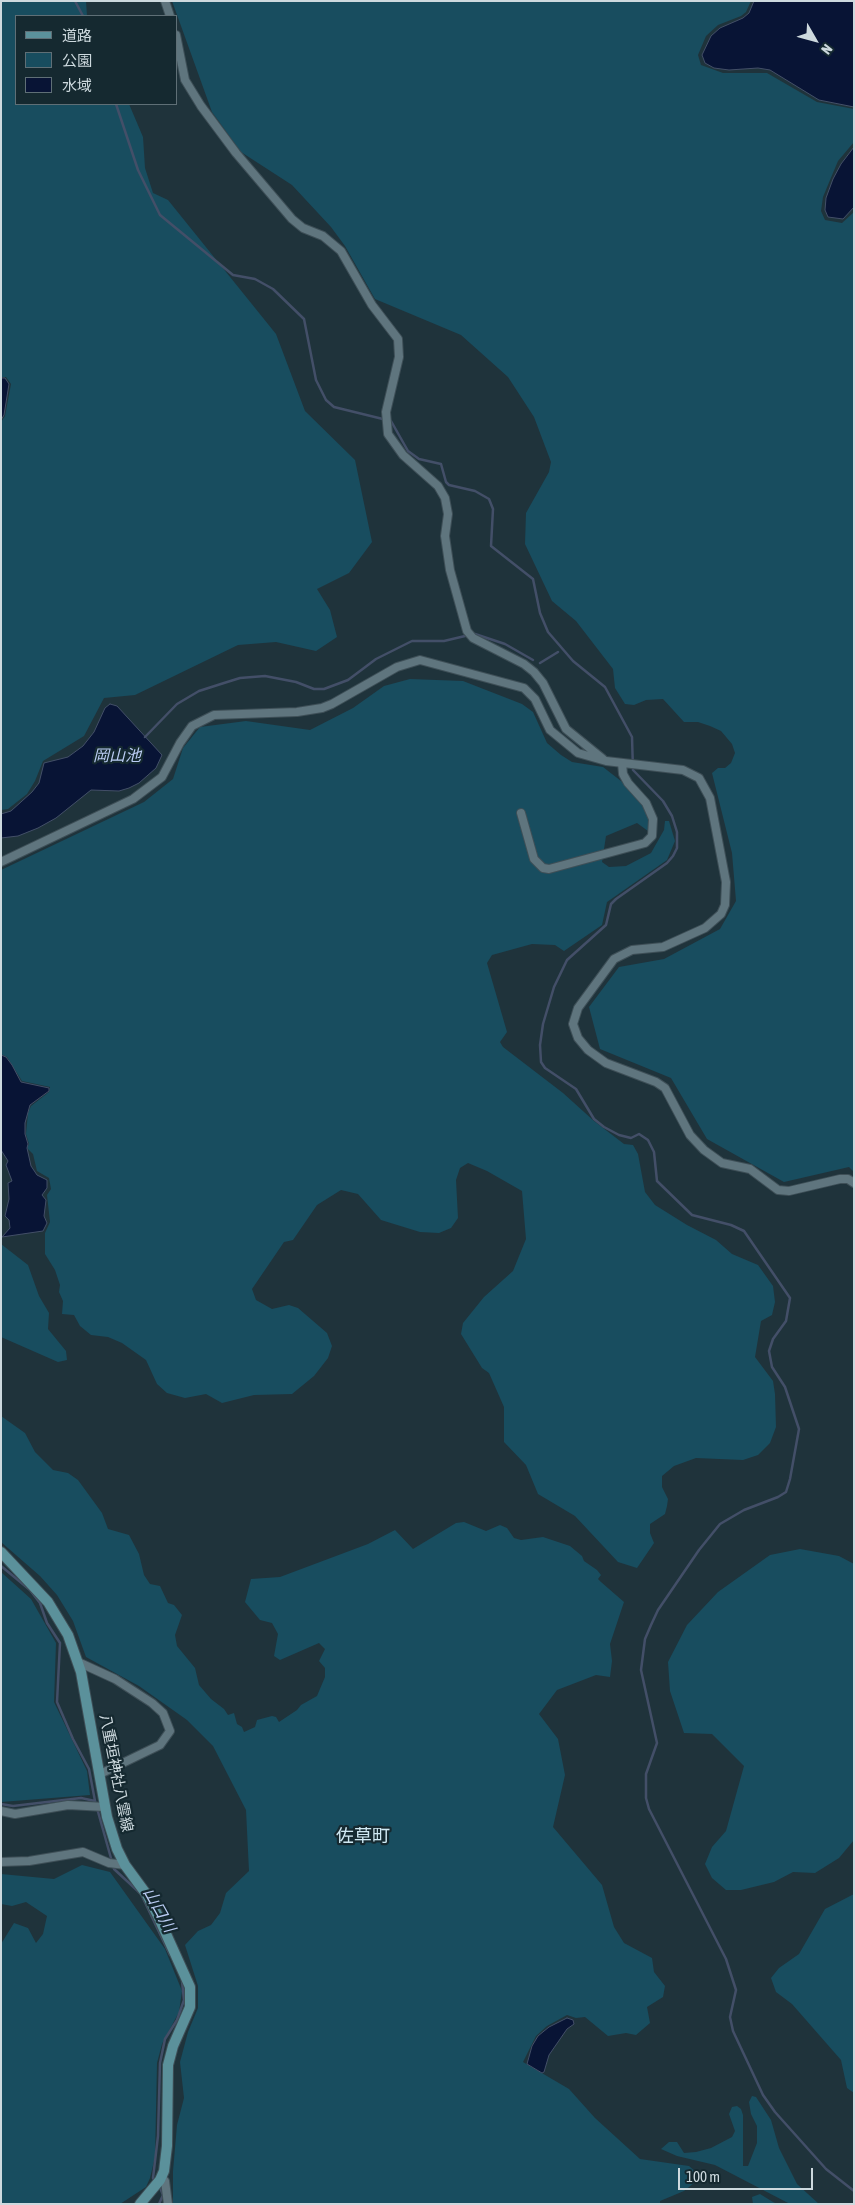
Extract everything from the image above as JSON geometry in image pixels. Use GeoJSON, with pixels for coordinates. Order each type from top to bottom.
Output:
{"type":"FeatureCollection","features":[{"type":"Feature","properties":{"kind":"main road","name":"八重垣神社八雲線"},"geometry":{"type":"LineString","coordinates":[[1,1552],[48,1602],[68,1635],[78,1662],[100,1774],[99,1807],[114,1840],[116,1864],[147,1895],[186,1975],[191,1993],[190,2007],[173,2046],[168,2065],[167,2146],[159,2181],[140,2204]]}},
{"type":"Feature","properties":{"kind":"street"},"geometry":{"type":"LineString","coordinates":[[165,1],[170,15]]}},
{"type":"Feature","properties":{"kind":"street"},"geometry":{"type":"LineString","coordinates":[[178,45],[185,80],[236,153],[292,219],[303,228],[323,236],[341,251],[372,305],[398,339],[400,357],[386,420],[388,434],[403,455],[438,486],[445,498],[448,514],[445,536],[450,570],[467,631],[473,638],[524,664],[534,672],[543,683],[566,729],[606,761]]}},
{"type":"Feature","properties":{"kind":"street"},"geometry":{"type":"LineString","coordinates":[[1,862],[133,799],[162,777],[185,735],[192,726],[202,720],[222,714],[284,712],[322,708],[412,660],[430,661],[528,690],[536,699],[545,722],[558,739],[578,753],[606,761],[683,770],[699,778],[710,798],[726,882],[725,905],[714,922],[697,933],[663,947],[632,950],[614,959],[578,1008],[573,1024],[578,1038],[588,1050],[606,1063],[656,1082],[665,1088],[690,1135],[704,1150],[722,1163],[750,1169],[778,1190],[789,1191],[840,1179],[848,1179],[854,1183]]}},
{"type":"Feature","properties":{"kind":"street"},"geometry":{"type":"LineString","coordinates":[[521,813],[534,859],[543,868],[548,869],[645,842],[652,836],[653,819],[646,803],[628,783],[623,774],[624,763]]}},
{"type":"Feature","properties":{"kind":"street"},"geometry":{"type":"LineString","coordinates":[[78,1662],[115,1679],[152,1703],[162,1713],[170,1731],[160,1745],[100,1774]]}},
{"type":"Feature","properties":{"kind":"street"},"geometry":{"type":"LineString","coordinates":[[1,1812],[15,1814],[68,1804],[99,1807]]}},
{"type":"Feature","properties":{"kind":"street"},"geometry":{"type":"LineString","coordinates":[[1,1862],[29,1861],[83,1852],[116,1864]]}},
{"type":"Feature","properties":{"kind":"street"},"geometry":{"type":"LineString","coordinates":[[159,2181],[165,2181],[168,2204]]}},
{"type":"Feature","properties":{"kind":"green space"},"geometry":{"type":"Polygon","coordinates":[[[1,1],[86,1],[87,15],[15,15],[15,105],[129,105],[143,137],[145,168],[153,193],[168,200],[276,334],[305,411],[355,460],[372,542],[349,573],[317,589],[330,610],[337,637],[316,651],[276,642],[238,645],[135,695],[104,698],[84,736],[43,761],[35,781],[27,794],[8,809],[1,810],[1,422],[5,416],[11,384],[6,377],[1,377],[1,1]]]}},
{"type":"Feature","properties":{"kind":"green space"},"geometry":{"type":"Polygon","coordinates":[[[172,1],[751,1],[746,12],[741,16],[718,25],[706,36],[698,55],[701,65],[723,73],[767,73],[817,102],[854,109],[854,142],[838,161],[823,197],[821,211],[825,220],[842,223],[854,212],[854,1172],[849,1167],[784,1182],[707,1139],[671,1078],[600,1049],[589,1007],[619,967],[664,959],[720,929],[736,901],[732,853],[712,773],[718,768],[725,768],[731,763],[735,753],[732,744],[721,731],[698,722],[684,722],[663,699],[646,700],[634,705],[625,704],[615,688],[613,669],[576,621],[552,601],[525,544],[526,513],[549,472],[551,462],[534,417],[508,377],[461,335],[375,299],[345,246],[331,227],[292,185],[241,152],[212,112],[172,1]]]}},
{"type":"Feature","properties":{"kind":"green space"},"geometry":{"type":"Polygon","coordinates":[[[410,679],[463,681],[522,704],[533,712],[547,743],[561,755],[572,762],[603,767],[630,788],[648,811],[651,826],[648,831],[637,823],[606,836],[602,862],[609,867],[626,866],[651,853],[664,830],[665,821],[669,821],[675,841],[667,860],[607,902],[602,925],[564,951],[555,945],[532,944],[492,955],[487,963],[507,1032],[500,1042],[503,1047],[563,1093],[594,1121],[624,1144],[633,1145],[638,1154],[645,1192],[655,1205],[716,1240],[732,1254],[758,1265],[773,1286],[775,1302],[772,1315],[761,1321],[755,1357],[773,1381],[776,1427],[770,1443],[758,1455],[743,1460],[696,1458],[674,1466],[662,1476],[662,1487],[668,1499],[665,1514],[650,1524],[650,1533],[654,1543],[637,1568],[618,1562],[575,1516],[538,1494],[526,1465],[504,1442],[504,1407],[489,1373],[482,1368],[461,1334],[463,1323],[484,1297],[513,1271],[526,1239],[522,1191],[487,1171],[468,1163],[460,1168],[456,1180],[458,1218],[451,1228],[439,1233],[420,1232],[381,1220],[358,1194],[341,1190],[317,1205],[293,1240],[284,1242],[252,1289],[256,1300],[272,1309],[289,1305],[298,1308],[327,1333],[332,1346],[328,1358],[314,1376],[292,1394],[254,1395],[222,1403],[206,1394],[185,1398],[167,1393],[157,1384],[146,1360],[122,1343],[108,1337],[91,1335],[80,1326],[74,1315],[62,1314],[63,1301],[59,1292],[60,1285],[55,1270],[45,1254],[45,1233],[50,1222],[47,1195],[51,1189],[49,1178],[37,1171],[33,1154],[27,1148],[29,1144],[26,1134],[28,1113],[31,1106],[49,1092],[50,1087],[22,1081],[7,1057],[1,1054],[1,870],[144,802],[173,779],[183,748],[200,727],[246,721],[310,730],[353,708],[384,686],[410,679]]]}},
{"type":"Feature","properties":{"kind":"green space"},"geometry":{"type":"Polygon","coordinates":[[[1,1244],[28,1265],[39,1296],[49,1313],[48,1329],[66,1351],[67,1360],[58,1362],[1,1337],[1,1244]]]}},
{"type":"Feature","properties":{"kind":"green space"},"geometry":{"type":"Polygon","coordinates":[[[1,1416],[25,1433],[35,1452],[53,1470],[68,1473],[78,1480],[102,1513],[108,1529],[129,1535],[139,1554],[144,1575],[150,1584],[160,1586],[168,1603],[174,1605],[182,1615],[175,1635],[177,1646],[195,1668],[199,1685],[228,1715],[234,1713],[237,1724],[242,1727],[244,1732],[255,1727],[257,1720],[272,1716],[276,1717],[279,1722],[297,1710],[301,1705],[317,1696],[325,1677],[325,1668],[319,1661],[325,1649],[319,1643],[280,1660],[274,1656],[278,1634],[272,1623],[260,1620],[245,1602],[251,1579],[280,1577],[368,1544],[395,1530],[413,1549],[456,1523],[464,1522],[486,1531],[500,1525],[507,1528],[514,1538],[521,1540],[543,1537],[570,1546],[582,1556],[584,1561],[597,1570],[601,1575],[598,1579],[624,1602],[610,1644],[612,1661],[610,1677],[596,1675],[557,1690],[539,1714],[558,1739],[565,1775],[553,1827],[602,1885],[614,1927],[624,1943],[652,1958],[654,1972],[665,1986],[663,1997],[647,2007],[650,2023],[636,2035],[626,2033],[608,2036],[585,2017],[576,2018],[567,2015],[547,2026],[536,2036],[523,2062],[569,2089],[595,2118],[640,2159],[689,2166],[696,2172],[694,2183],[684,2191],[660,2201],[660,2204],[173,2204],[173,2171],[177,2125],[184,2098],[180,2062],[188,2032],[198,2008],[198,1986],[185,1945],[198,1931],[211,1925],[220,1913],[226,1893],[249,1871],[246,1810],[213,1746],[187,1720],[139,1686],[86,1657],[73,1621],[57,1595],[40,1576],[1,1542],[1,1416]]]}},
{"type":"Feature","properties":{"kind":"green space"},"geometry":{"type":"Polygon","coordinates":[[[800,1549],[839,1556],[854,1564],[854,1840],[839,1858],[815,1873],[793,1872],[774,1882],[741,1890],[726,1890],[712,1878],[705,1864],[712,1847],[726,1831],[744,1766],[712,1734],[684,1733],[670,1691],[668,1662],[687,1625],[718,1592],[770,1555],[800,1549]]]}},
{"type":"Feature","properties":{"kind":"green space"},"geometry":{"type":"Polygon","coordinates":[[[1,1572],[31,1599],[56,1643],[54,1702],[87,1771],[90,1795],[1,1802],[1,1572]]]}},
{"type":"Feature","properties":{"kind":"green space"},"geometry":{"type":"Polygon","coordinates":[[[82,1865],[110,1872],[165,1949],[182,1991],[179,2012],[162,2044],[157,2063],[155,2157],[150,2178],[146,2187],[120,2204],[1,2204],[1,1944],[14,1923],[28,1928],[36,1943],[43,1934],[47,1916],[26,1902],[12,1906],[1,1904],[1,1874],[54,1879],[82,1865]]]}},
{"type":"Feature","properties":{"kind":"green space"},"geometry":{"type":"Polygon","coordinates":[[[854,1894],[854,2093],[847,2088],[841,2060],[792,2004],[776,1992],[771,1978],[779,1968],[799,1954],[825,1909],[854,1894]]]}},
{"type":"Feature","properties":{"kind":"green space"},"geometry":{"type":"Polygon","coordinates":[[[752,2096],[756,2097],[771,2120],[779,2148],[797,2184],[819,2204],[790,2204],[715,2165],[677,2156],[661,2149],[669,2142],[677,2142],[684,2153],[696,2152],[711,2148],[732,2137],[735,2131],[729,2114],[732,2107],[737,2106],[741,2109],[743,2115],[743,2166],[748,2166],[757,2143],[757,2126],[751,2114],[749,2102],[752,2096]]]}},
{"type":"Feature","properties":{"kind":"green space"},"geometry":{"type":"Polygon","coordinates":[[[760,2194],[777,2204],[753,2204],[752,2197],[760,2194]]]}},
{"type":"Feature","properties":{"kind":"water"},"geometry":{"type":"Polygon","coordinates":[[[754,1],[854,1],[854,107],[819,100],[770,70],[758,68],[729,70],[714,68],[705,63],[702,55],[711,36],[720,28],[743,18],[749,13],[754,1]]]}},
{"type":"Feature","properties":{"kind":"water"},"geometry":{"type":"Polygon","coordinates":[[[854,147],[854,207],[843,219],[828,217],[825,210],[826,198],[833,179],[841,164],[854,147]]]}},
{"type":"Feature","properties":{"kind":"water"},"geometry":{"type":"Polygon","coordinates":[[[1,378],[5,378],[9,384],[4,415],[1,420],[1,378]]]}},
{"type":"Feature","properties":{"kind":"water","name":"岡山池"},"geometry":{"type":"Polygon","coordinates":[[[110,704],[117,706],[162,755],[156,768],[139,783],[129,788],[119,791],[91,790],[56,818],[38,828],[18,836],[1,838],[1,814],[11,811],[32,792],[39,783],[44,763],[68,757],[83,746],[94,732],[105,708],[110,704]]]}},
{"type":"Feature","properties":{"kind":"water"},"geometry":{"type":"Polygon","coordinates":[[[1,1055],[6,1057],[12,1065],[21,1082],[49,1088],[49,1091],[30,1105],[25,1123],[25,1134],[31,1166],[37,1175],[47,1180],[47,1188],[42,1195],[46,1200],[44,1216],[47,1223],[43,1231],[2,1237],[10,1228],[9,1220],[5,1216],[9,1199],[8,1183],[12,1181],[6,1165],[8,1161],[1,1150],[1,1055]]]}},
{"type":"Feature","properties":{"kind":"water"},"geometry":{"type":"Polygon","coordinates":[[[567,2018],[573,2020],[574,2024],[567,2029],[549,2055],[544,2072],[542,2073],[527,2064],[532,2046],[538,2036],[549,2027],[567,2018]]]}},
{"type":"Feature","properties":{"kind":"waterway"},"geometry":{"type":"LineString","coordinates":[[75,1],[82,15]]}},
{"type":"Feature","properties":{"kind":"waterway"},"geometry":{"type":"LineString","coordinates":[[116,105],[138,170],[160,215],[233,275],[255,279],[273,289],[304,319],[316,380],[326,400],[334,407],[391,421],[408,451],[419,459],[441,464],[446,482],[449,485],[475,491],[489,499],[493,509],[491,546],[533,579],[540,613],[548,632],[573,661],[605,687],[632,737],[633,770],[663,801],[672,816],[677,832],[677,848],[673,856],[667,863],[616,899],[611,904],[606,925],[567,960],[554,987],[543,1024],[540,1045],[541,1062],[545,1068],[576,1089],[594,1119],[604,1127],[619,1135],[631,1138],[639,1134],[648,1140],[654,1152],[657,1181],[692,1215],[731,1225],[744,1231],[790,1298],[786,1321],[773,1339],[769,1351],[772,1367],[785,1387],[799,1429],[790,1479],[786,1492],[744,1510],[720,1524],[699,1550],[658,1610],[651,1625],[645,1639],[641,1670],[657,1743],[646,1774],[646,1798],[649,1809],[726,1959],[736,1990],[730,2017],[733,2031],[763,2095],[775,2112],[826,2169],[854,2191]]}},
{"type":"Feature","properties":{"kind":"waterway"},"geometry":{"type":"LineString","coordinates":[[475,634],[505,644],[533,660]]}},
{"type":"Feature","properties":{"kind":"waterway"},"geometry":{"type":"LineString","coordinates":[[145,737],[177,704],[199,691],[224,683],[240,678],[265,676],[296,682],[314,689],[324,689],[348,680],[376,659],[412,641],[444,641],[465,636]]}},
{"type":"Feature","properties":{"kind":"waterway"},"geometry":{"type":"LineString","coordinates":[[540,663],[558,652]]}},
{"type":"Feature","properties":{"kind":"waterway","name":"山口川"},"geometry":{"type":"LineString","coordinates":[[1,1566],[30,1590],[40,1603],[47,1623],[60,1643],[57,1702],[73,1739],[89,1769],[95,1801],[114,1869],[141,1894],[170,1955]]}},
{"type":"Feature","properties":{"kind":"waterway"},"geometry":{"type":"LineString","coordinates":[[1,1804],[13,1806],[81,1798],[95,1801]]}},
{"type":"Feature","properties":{"kind":"waterway","name":"山口川"},"geometry":{"type":"LineString","coordinates":[[155,2181],[153,2178],[158,2136],[160,2063],[165,2039],[177,2020],[184,2000],[182,1981]]}},
{"type":"Feature","properties":{"kind":"waterway","name":"山口川"},"geometry":{"type":"LineString","coordinates":[[159,2185],[163,2195],[159,2204]]}},
{"type":"Feature","properties":{"kind":"district","name":"佐草町"},"geometry":{"type":"Point","coordinates":[363,1836]}}]}
